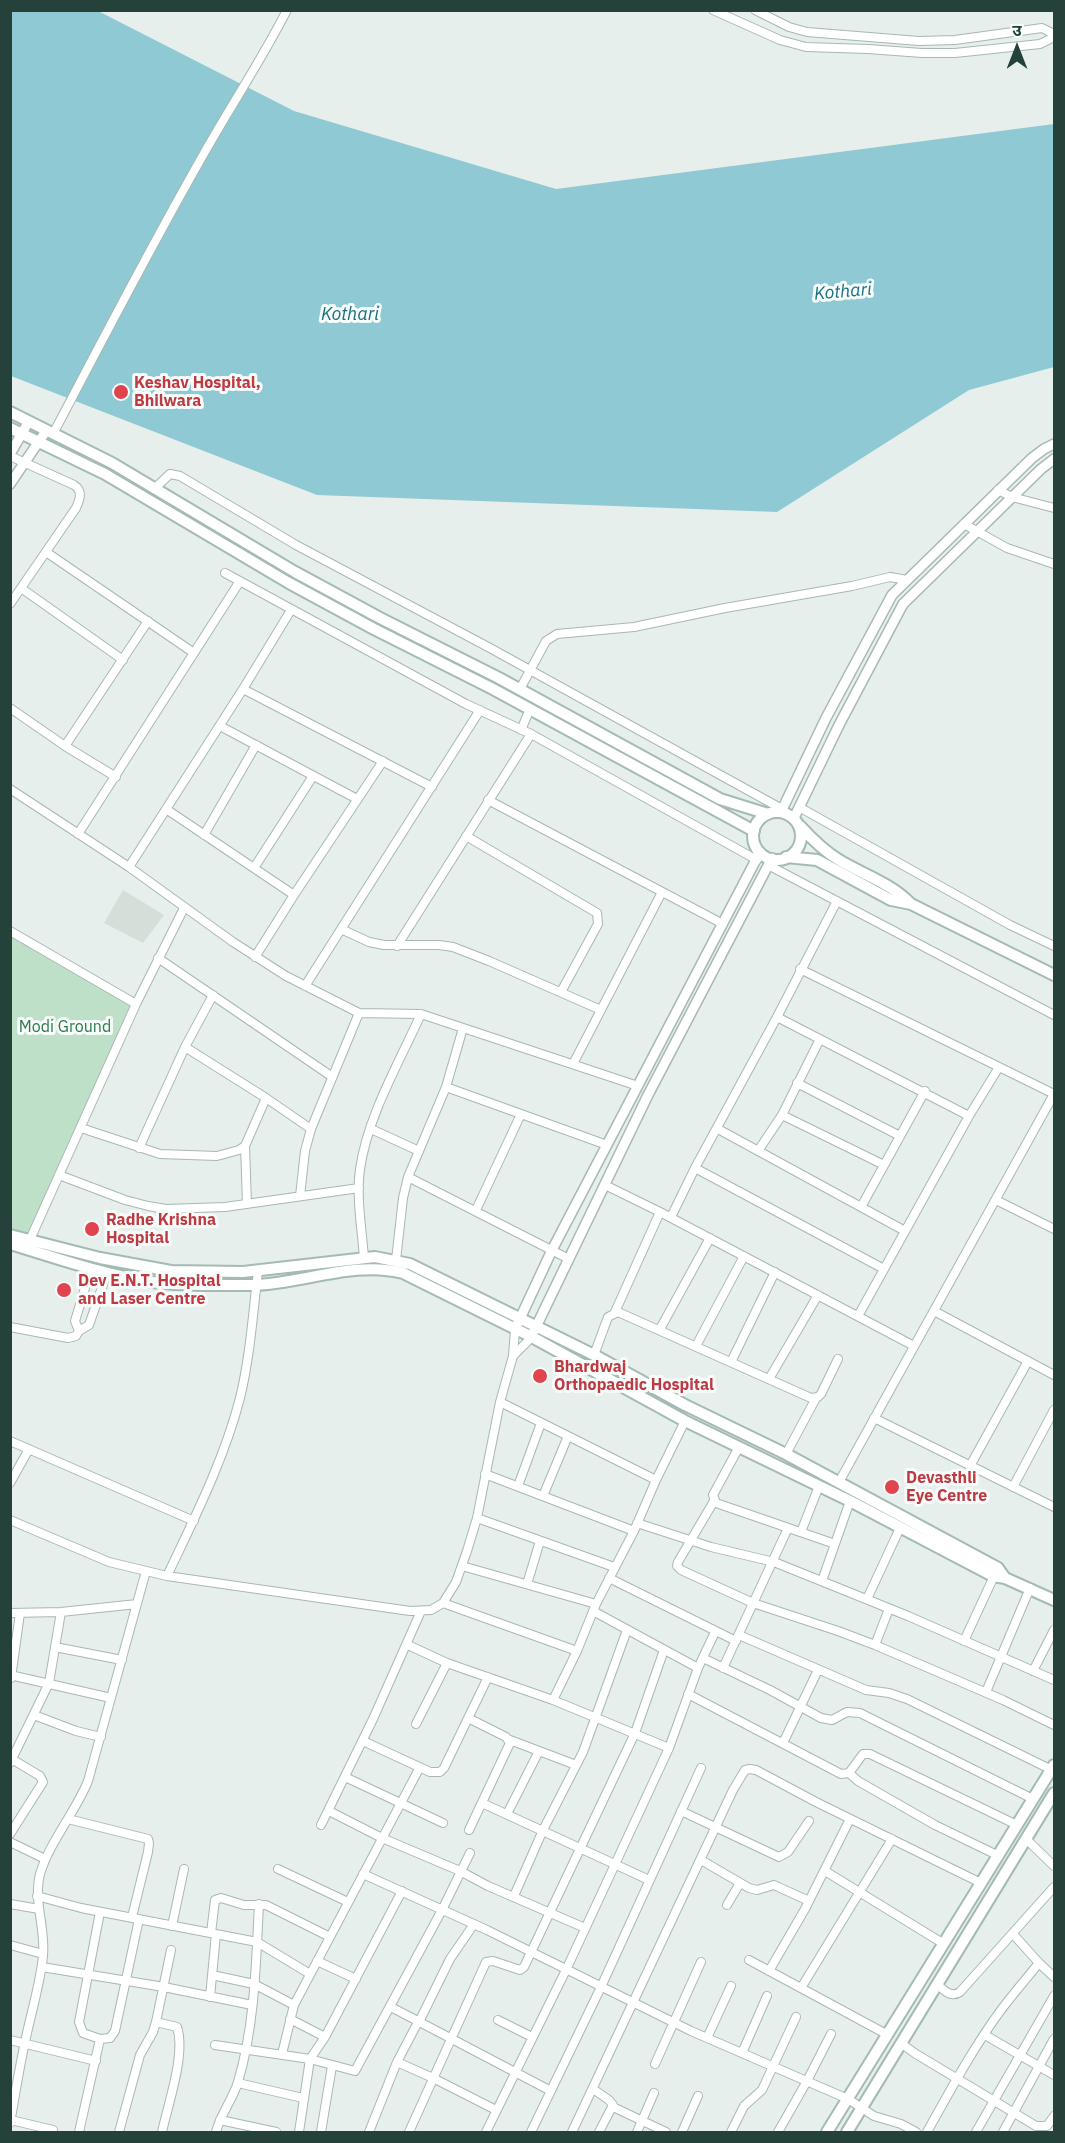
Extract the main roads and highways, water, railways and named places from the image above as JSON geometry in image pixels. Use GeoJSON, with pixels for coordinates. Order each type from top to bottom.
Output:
{"type":"FeatureCollection","features":[{"type":"Feature","properties":{"kind":"main road"},"geometry":{"type":"LineString","coordinates":[[10,412],[111,463],[295,572],[520,689],[720,799],[768,814]]}},
{"type":"Feature","properties":{"kind":"main road"},"geometry":{"type":"LineString","coordinates":[[10,428],[105,474],[289,583],[530,709],[754,831]]}},
{"type":"Feature","properties":{"kind":"main road"},"geometry":{"type":"LineString","coordinates":[[659,779],[665,768]]}},
{"type":"Feature","properties":{"kind":"main road"},"geometry":{"type":"LineString","coordinates":[[911,904],[899,892],[838,859],[782,811],[768,814],[759,820],[754,831],[758,856],[770,862],[786,858],[817,860],[891,900],[911,904],[1054,975]]}},
{"type":"Feature","properties":{"kind":"main road"},"geometry":{"type":"LineString","coordinates":[[786,858],[796,851],[800,844],[801,835],[796,821]]}},
{"type":"Feature","properties":{"kind":"main road"},"geometry":{"type":"LineString","coordinates":[[10,1235],[28,1244],[107,1273],[172,1284],[256,1285],[351,1270],[384,1269],[416,1279],[532,1337],[685,1421],[850,1501],[900,1528],[996,1572]]}},
{"type":"Feature","properties":{"kind":"main road"},"geometry":{"type":"LineString","coordinates":[[10,1244],[28,1244],[171,1271],[258,1271],[364,1258],[396,1260],[418,1268],[520,1318],[685,1405],[786,1454],[1005,1578],[1054,1600]]}},
{"type":"Feature","properties":{"kind":"main road"},"geometry":{"type":"LineString","coordinates":[[827,2133],[1053,1767]]}},
{"type":"Feature","properties":{"kind":"main road"},"geometry":{"type":"LineString","coordinates":[[847,2133],[1054,1793]]}},
{"type":"Feature","properties":{"kind":"water","name":"Kothari"},"geometry":{"type":"Polygon","coordinates":[[[10,11],[98,11],[294,111],[556,189],[1054,124],[1054,367],[969,390],[777,512],[317,495],[11,376],[10,11]]]}},
{"type":"Feature","properties":{"kind":"place","name":"Keshav Hospital, Bhilwara"},"geometry":{"type":"Point","coordinates":[121,392]}},
{"type":"Feature","properties":{"kind":"place","name":"Radhe Krishna Hospital"},"geometry":{"type":"Point","coordinates":[92,1229]}},
{"type":"Feature","properties":{"kind":"place","name":"Dev E.N.T. Hospital and Laser Centre"},"geometry":{"type":"Point","coordinates":[64,1290]}},
{"type":"Feature","properties":{"kind":"place","name":"Bhardwaj Orthopaedic Hospital"},"geometry":{"type":"Point","coordinates":[540,1376]}},
{"type":"Feature","properties":{"kind":"place","name":"Devasthli Eye Centre"},"geometry":{"type":"Point","coordinates":[892,1487]}},
{"type":"Feature","properties":{"kind":"park label","name":"Modi Ground"},"geometry":{"type":"Point","coordinates":[65,1027]}}]}
